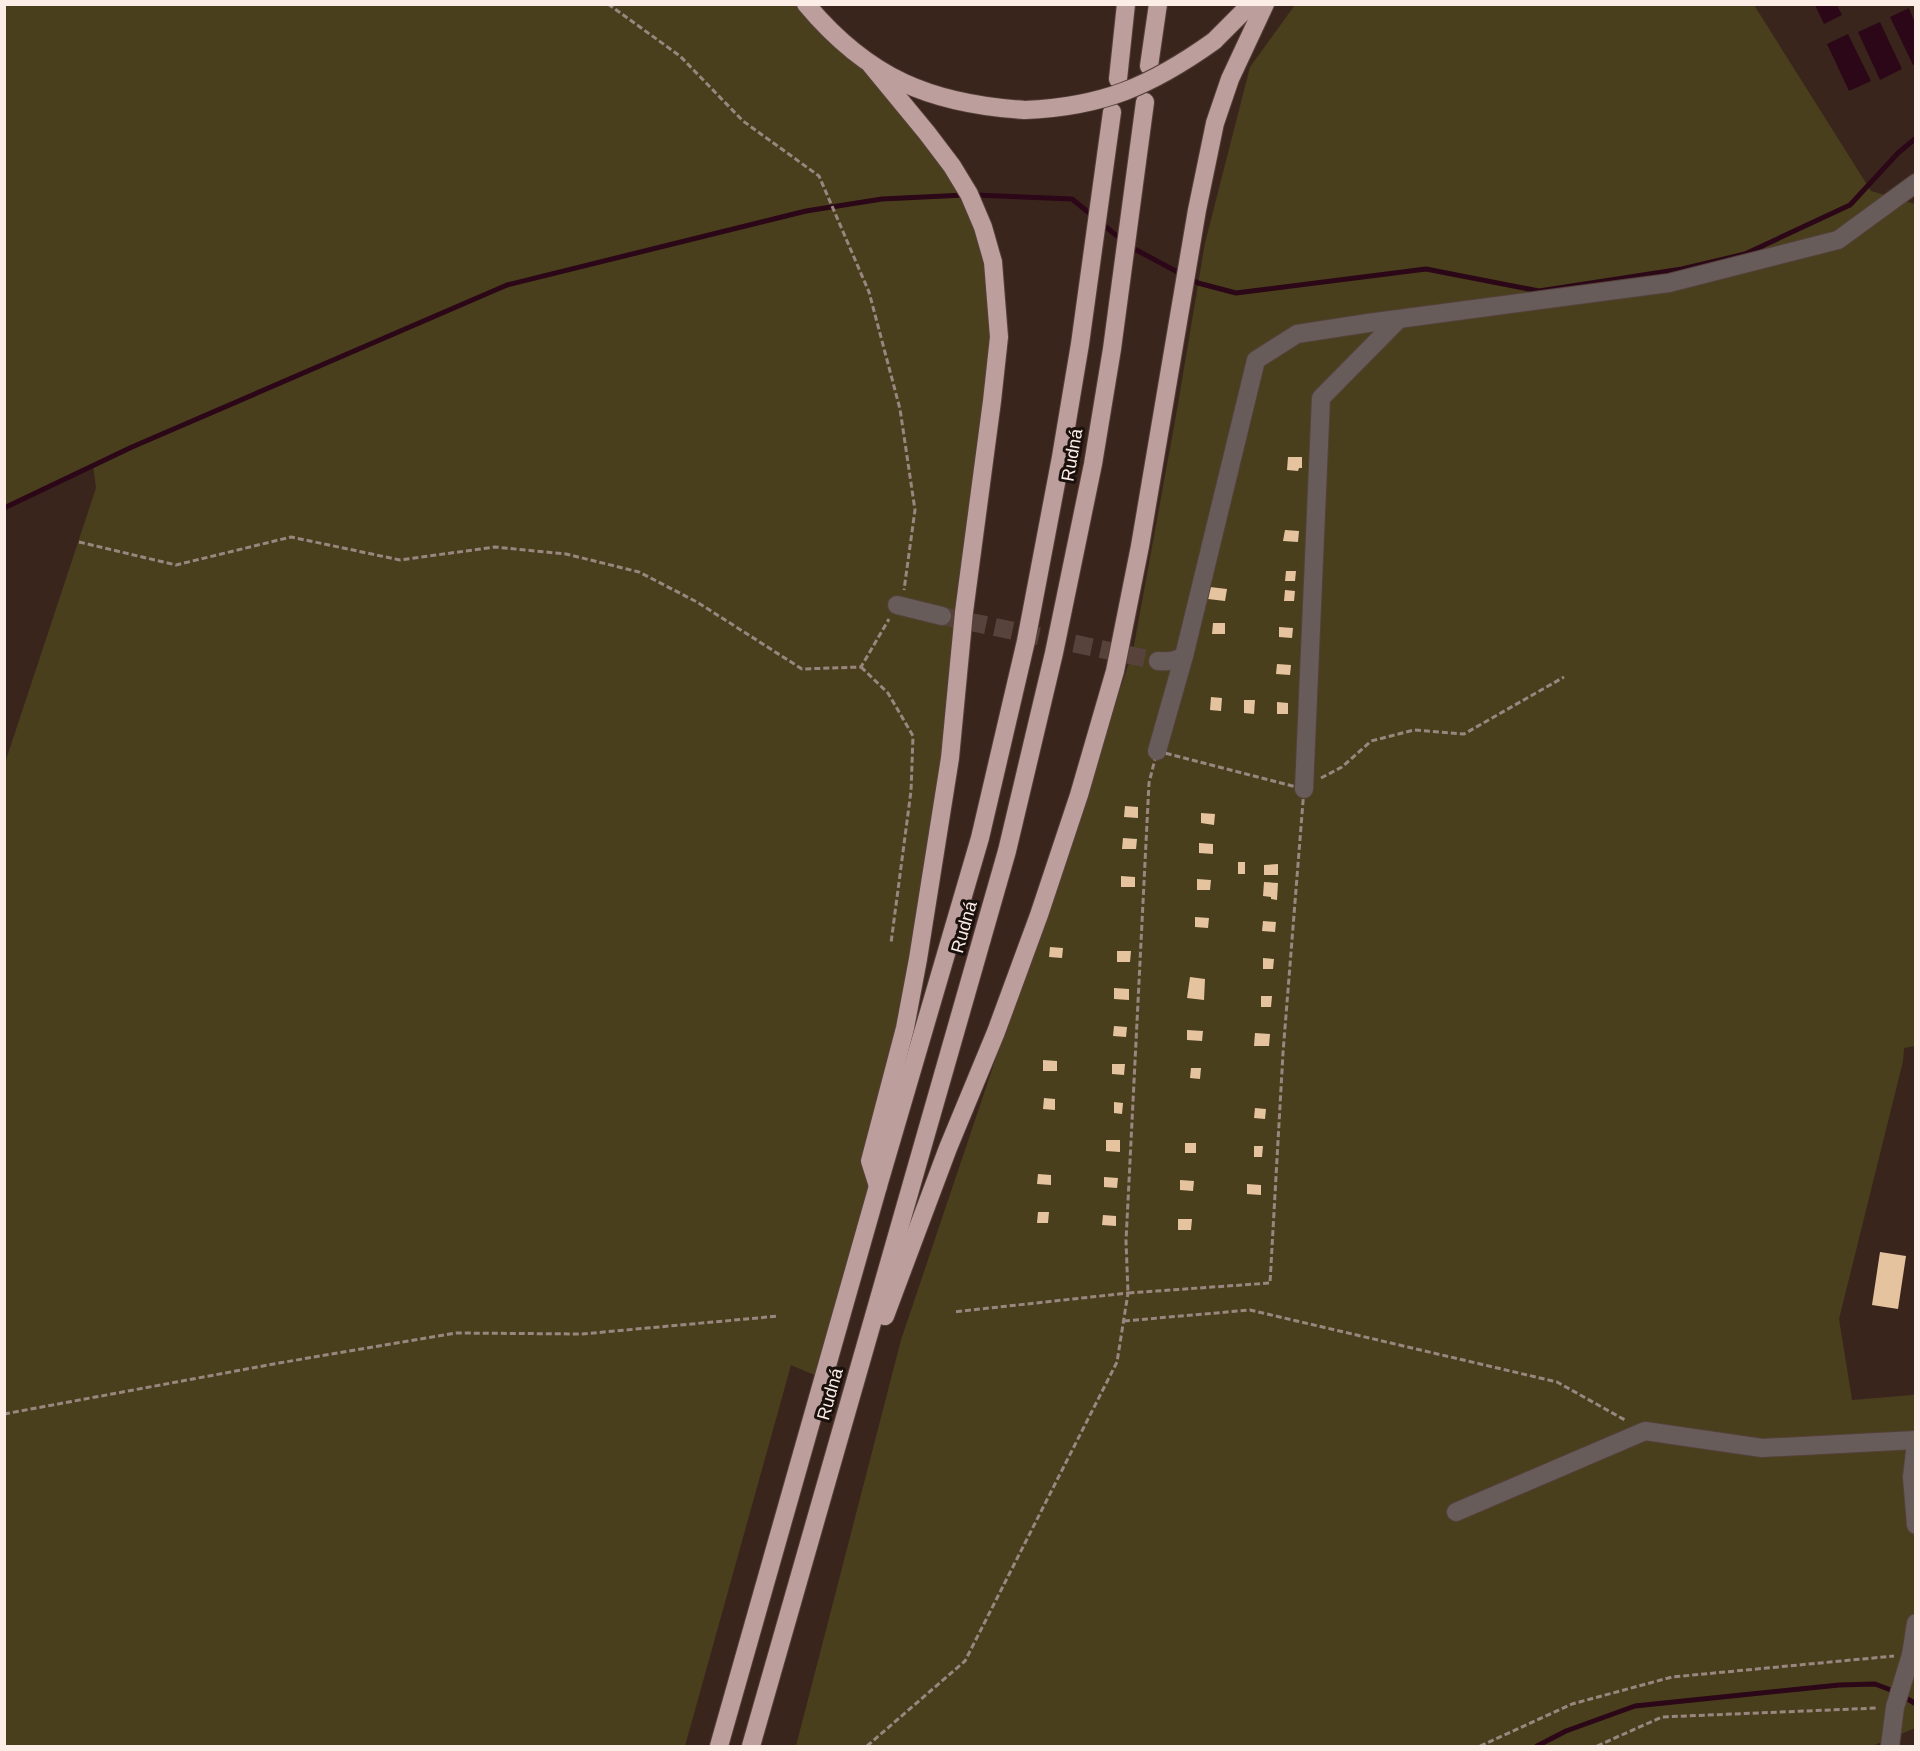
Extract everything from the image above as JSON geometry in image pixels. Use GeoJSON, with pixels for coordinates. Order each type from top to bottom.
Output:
{"type":"FeatureCollection","features":[{"type":"Feature","properties":{"kind":"highway"},"geometry":{"type":"LineString","coordinates":[[806,4],[844,44],[871,65],[897,80],[947,99],[987,108],[1024,110],[1069,107],[1119,94],[1146,84],[1170,71],[1214,41],[1251,4]]}},
{"type":"Feature","properties":{"kind":"highway"},"geometry":{"type":"LineString","coordinates":[[1118,80],[1126,4]]}},
{"type":"Feature","properties":{"kind":"highway"},"geometry":{"type":"LineString","coordinates":[[1149,66],[1158,4]]}},
{"type":"Feature","properties":{"kind":"highway"},"geometry":{"type":"LineString","coordinates":[[846,1415],[905,1266],[948,1148],[996,1032],[1039,915],[1079,795],[1115,670],[1138,557],[1197,210],[1215,123],[1230,79],[1265,4]]}},
{"type":"Feature","properties":{"kind":"highway"},"geometry":{"type":"LineString","coordinates":[[871,65],[927,133],[952,166],[969,194],[983,227],[993,262],[999,337],[964,612],[950,758],[918,959],[904,1028],[870,1161],[878,1186]]}},
{"type":"Feature","properties":{"kind":"highway","name":"Rudná"},"geometry":{"type":"LineString","coordinates":[[751,1746],[1007,851],[1054,653],[1093,464],[1145,102]]}},
{"type":"Feature","properties":{"kind":"highway","name":"Rudná"},"geometry":{"type":"LineString","coordinates":[[719,1746],[878,1186],[980,838],[1026,641],[1061,457],[1078,356],[1112,112]]}},
{"type":"Feature","properties":{"kind":"street"},"geometry":{"type":"LineString","coordinates":[[1157,751],[1185,656],[1256,360],[1297,334],[1669,283],[1827,243],[1838,240],[1916,183]]}},
{"type":"Feature","properties":{"kind":"street"},"geometry":{"type":"LineString","coordinates":[[1309,784],[1321,398],[1399,319]]}},
{"type":"Feature","properties":{"kind":"street"},"geometry":{"type":"LineString","coordinates":[[897,605],[942,616]]}},
{"type":"Feature","properties":{"kind":"street"},"geometry":{"type":"LineString","coordinates":[[1158,661],[1167,662],[1185,656]]}},
{"type":"Feature","properties":{"kind":"street"},"geometry":{"type":"LineString","coordinates":[[1456,1512],[1646,1431],[1762,1448],[1916,1441],[1912,1477],[1916,1525]]}},
{"type":"Feature","properties":{"kind":"street"},"geometry":{"type":"LineString","coordinates":[[1890,1746],[1895,1707],[1911,1655],[1916,1623]]}},
{"type":"Feature","properties":{"kind":"path"},"geometry":{"type":"LineString","coordinates":[[608,4],[680,56],[743,121],[819,176],[869,292],[900,409],[915,510],[903,596],[861,667]]}},
{"type":"Feature","properties":{"kind":"path"},"geometry":{"type":"LineString","coordinates":[[79,542],[176,565],[291,537],[400,561],[495,547],[566,554],[639,572],[697,602],[802,669],[861,667],[888,693],[914,736],[911,791],[891,943]]}},
{"type":"Feature","properties":{"kind":"path"},"geometry":{"type":"LineString","coordinates":[[867,1746],[965,1661],[1117,1362],[1128,1293],[1126,1241],[1149,783],[1157,751],[1309,784],[1342,767],[1371,741],[1414,730],[1464,734],[1564,676]]}},
{"type":"Feature","properties":{"kind":"path"},"geometry":{"type":"LineString","coordinates":[[953,1312],[1128,1293],[1270,1283],[1283,1053],[1309,784]]}},
{"type":"Feature","properties":{"kind":"path"},"geometry":{"type":"LineString","coordinates":[[1124,1321],[1250,1310],[1557,1383],[1646,1431]]}},
{"type":"Feature","properties":{"kind":"path"},"geometry":{"type":"LineString","coordinates":[[4,1414],[456,1333],[582,1334],[778,1316]]}},
{"type":"Feature","properties":{"kind":"path"},"geometry":{"type":"LineString","coordinates":[[1480,1746],[1572,1704],[1672,1677],[1911,1655]]}},
{"type":"Feature","properties":{"kind":"path"},"geometry":{"type":"LineString","coordinates":[[1597,1746],[1662,1717],[1895,1707]]}},
{"type":"Feature","properties":{"kind":"shaded area"},"geometry":{"type":"Polygon","coordinates":[[[5,5],[806,5],[844,44],[969,194],[997,300],[964,612],[878,1186],[824,1379],[791,1365],[685,1746],[5,1746],[5,763],[96,488],[93,465],[5,508],[5,5]],[[825,209],[806,211],[613,259],[825,209]]]}},
{"type":"Feature","properties":{"kind":"shaded area"},"geometry":{"type":"Polygon","coordinates":[[[1295,5],[1754,5],[1871,191],[1915,204],[1915,1046],[1904,1048],[1903,1061],[1839,1319],[1852,1400],[1915,1393],[1915,1728],[1872,1746],[796,1746],[901,1340],[1133,651],[1205,243],[1250,67],[1295,5]]]}},
{"type":"Feature","properties":{"kind":"shaded area"},"geometry":{"type":"Polygon","coordinates":[[[1815,5],[1837,5],[1842,15],[1824,24],[1815,5]]]}},
{"type":"Feature","properties":{"kind":"shaded area"},"geometry":{"type":"Polygon","coordinates":[[[1909,8],[1915,23],[1915,64],[1913,65],[1890,17],[1909,8]]]}},
{"type":"Feature","properties":{"kind":"shaded area"},"geometry":{"type":"Polygon","coordinates":[[[1880,22],[1902,69],[1880,80],[1858,32],[1880,22]]]}},
{"type":"Feature","properties":{"kind":"shaded area"},"geometry":{"type":"Polygon","coordinates":[[[1848,34],[1871,81],[1849,91],[1827,44],[1848,34]]]}},
{"type":"Feature","properties":{"kind":"building"},"geometry":{"type":"Polygon","coordinates":[[[1288,457],[1302,457],[1302,468],[1298,471],[1287,470],[1288,457]]]}},
{"type":"Feature","properties":{"kind":"building"},"geometry":{"type":"Polygon","coordinates":[[[1285,530],[1299,531],[1298,542],[1283,541],[1285,530]]]}},
{"type":"Feature","properties":{"kind":"building"},"geometry":{"type":"Polygon","coordinates":[[[1286,571],[1296,571],[1295,581],[1285,581],[1286,571]]]}},
{"type":"Feature","properties":{"kind":"building"},"geometry":{"type":"Polygon","coordinates":[[[1210,587],[1227,589],[1225,601],[1208,599],[1210,587]]]}},
{"type":"Feature","properties":{"kind":"building"},"geometry":{"type":"Polygon","coordinates":[[[1285,590],[1295,591],[1294,601],[1284,601],[1285,590]]]}},
{"type":"Feature","properties":{"kind":"building"},"geometry":{"type":"Polygon","coordinates":[[[1213,623],[1225,623],[1225,634],[1212,634],[1213,623]]]}},
{"type":"Feature","properties":{"kind":"building"},"geometry":{"type":"Polygon","coordinates":[[[1279,627],[1293,628],[1292,638],[1279,637],[1279,627]]]}},
{"type":"Feature","properties":{"kind":"building"},"geometry":{"type":"Polygon","coordinates":[[[1277,664],[1291,665],[1290,675],[1276,674],[1277,664]]]}},
{"type":"Feature","properties":{"kind":"building"},"geometry":{"type":"Polygon","coordinates":[[[1211,697],[1222,698],[1221,711],[1210,710],[1211,697]]]}},
{"type":"Feature","properties":{"kind":"building"},"geometry":{"type":"Polygon","coordinates":[[[1244,700],[1255,700],[1254,714],[1244,713],[1244,700]]]}},
{"type":"Feature","properties":{"kind":"building"},"geometry":{"type":"Polygon","coordinates":[[[1277,702],[1288,703],[1288,714],[1277,714],[1277,702]]]}},
{"type":"Feature","properties":{"kind":"building"},"geometry":{"type":"Polygon","coordinates":[[[1125,806],[1138,807],[1138,818],[1124,817],[1125,806]]]}},
{"type":"Feature","properties":{"kind":"building"},"geometry":{"type":"Polygon","coordinates":[[[1201,813],[1215,814],[1214,825],[1201,823],[1201,813]]]}},
{"type":"Feature","properties":{"kind":"building"},"geometry":{"type":"Polygon","coordinates":[[[1123,838],[1137,839],[1136,849],[1122,849],[1123,838]]]}},
{"type":"Feature","properties":{"kind":"building"},"geometry":{"type":"Polygon","coordinates":[[[1199,843],[1213,844],[1213,854],[1199,853],[1199,843]]]}},
{"type":"Feature","properties":{"kind":"building"},"geometry":{"type":"Polygon","coordinates":[[[1238,862],[1245,862],[1245,874],[1238,874],[1238,862]]]}},
{"type":"Feature","properties":{"kind":"building"},"geometry":{"type":"Polygon","coordinates":[[[1278,864],[1278,875],[1264,875],[1264,865],[1278,864]]]}},
{"type":"Feature","properties":{"kind":"building"},"geometry":{"type":"Polygon","coordinates":[[[1121,876],[1135,877],[1135,887],[1121,887],[1121,876]]]}},
{"type":"Feature","properties":{"kind":"building"},"geometry":{"type":"Polygon","coordinates":[[[1197,879],[1211,880],[1210,890],[1197,890],[1197,879]]]}},
{"type":"Feature","properties":{"kind":"building"},"geometry":{"type":"Polygon","coordinates":[[[1264,882],[1278,883],[1277,900],[1263,896],[1264,882]]]}},
{"type":"Feature","properties":{"kind":"building"},"geometry":{"type":"Polygon","coordinates":[[[1195,917],[1209,918],[1208,928],[1195,927],[1195,917]]]}},
{"type":"Feature","properties":{"kind":"building"},"geometry":{"type":"Polygon","coordinates":[[[1263,921],[1276,922],[1275,932],[1262,931],[1263,921]]]}},
{"type":"Feature","properties":{"kind":"building"},"geometry":{"type":"Polygon","coordinates":[[[1050,947],[1063,948],[1062,958],[1049,957],[1050,947]]]}},
{"type":"Feature","properties":{"kind":"building"},"geometry":{"type":"Polygon","coordinates":[[[1117,951],[1131,951],[1130,962],[1117,962],[1117,951]]]}},
{"type":"Feature","properties":{"kind":"building"},"geometry":{"type":"Polygon","coordinates":[[[1263,958],[1274,959],[1273,969],[1263,969],[1263,958]]]}},
{"type":"Feature","properties":{"kind":"building"},"geometry":{"type":"Polygon","coordinates":[[[1190,977],[1205,979],[1204,1000],[1187,998],[1190,977]]]}},
{"type":"Feature","properties":{"kind":"building"},"geometry":{"type":"Polygon","coordinates":[[[1114,988],[1129,989],[1129,1000],[1114,999],[1114,988]]]}},
{"type":"Feature","properties":{"kind":"building"},"geometry":{"type":"Polygon","coordinates":[[[1261,996],[1272,996],[1271,1007],[1261,1007],[1261,996]]]}},
{"type":"Feature","properties":{"kind":"building"},"geometry":{"type":"Polygon","coordinates":[[[1114,1026],[1127,1027],[1126,1037],[1113,1036],[1114,1026]]]}},
{"type":"Feature","properties":{"kind":"building"},"geometry":{"type":"Polygon","coordinates":[[[1187,1030],[1203,1031],[1202,1041],[1187,1040],[1187,1030]]]}},
{"type":"Feature","properties":{"kind":"building"},"geometry":{"type":"Polygon","coordinates":[[[1255,1033],[1270,1034],[1269,1046],[1254,1046],[1255,1033]]]}},
{"type":"Feature","properties":{"kind":"building"},"geometry":{"type":"Polygon","coordinates":[[[1043,1060],[1057,1061],[1057,1071],[1043,1071],[1043,1060]]]}},
{"type":"Feature","properties":{"kind":"building"},"geometry":{"type":"Polygon","coordinates":[[[1112,1064],[1125,1064],[1124,1075],[1112,1074],[1112,1064]]]}},
{"type":"Feature","properties":{"kind":"building"},"geometry":{"type":"Polygon","coordinates":[[[1191,1068],[1201,1068],[1200,1079],[1190,1078],[1191,1068]]]}},
{"type":"Feature","properties":{"kind":"building"},"geometry":{"type":"Polygon","coordinates":[[[1044,1098],[1055,1099],[1055,1110],[1043,1109],[1044,1098]]]}},
{"type":"Feature","properties":{"kind":"building"},"geometry":{"type":"Polygon","coordinates":[[[1114,1102],[1123,1103],[1122,1114],[1114,1113],[1114,1102]]]}},
{"type":"Feature","properties":{"kind":"building"},"geometry":{"type":"Polygon","coordinates":[[[1255,1108],[1266,1109],[1265,1119],[1254,1118],[1255,1108]]]}},
{"type":"Feature","properties":{"kind":"building"},"geometry":{"type":"Polygon","coordinates":[[[1106,1140],[1120,1140],[1120,1152],[1106,1151],[1106,1140]]]}},
{"type":"Feature","properties":{"kind":"building"},"geometry":{"type":"Polygon","coordinates":[[[1185,1143],[1196,1143],[1196,1153],[1185,1153],[1185,1143]]]}},
{"type":"Feature","properties":{"kind":"building"},"geometry":{"type":"Polygon","coordinates":[[[1254,1146],[1263,1146],[1262,1157],[1254,1157],[1254,1146]]]}},
{"type":"Feature","properties":{"kind":"building"},"geometry":{"type":"Polygon","coordinates":[[[1038,1174],[1051,1175],[1051,1185],[1037,1184],[1038,1174]]]}},
{"type":"Feature","properties":{"kind":"building"},"geometry":{"type":"Polygon","coordinates":[[[1104,1177],[1118,1178],[1117,1188],[1104,1187],[1104,1177]]]}},
{"type":"Feature","properties":{"kind":"building"},"geometry":{"type":"Polygon","coordinates":[[[1180,1180],[1194,1181],[1193,1191],[1180,1190],[1180,1180]]]}},
{"type":"Feature","properties":{"kind":"building"},"geometry":{"type":"Polygon","coordinates":[[[1247,1184],[1261,1185],[1261,1195],[1247,1194],[1247,1184]]]}},
{"type":"Feature","properties":{"kind":"building"},"geometry":{"type":"Polygon","coordinates":[[[1038,1212],[1049,1212],[1048,1223],[1037,1223],[1038,1212]]]}},
{"type":"Feature","properties":{"kind":"building"},"geometry":{"type":"Polygon","coordinates":[[[1103,1215],[1116,1216],[1116,1226],[1102,1225],[1103,1215]]]}},
{"type":"Feature","properties":{"kind":"building"},"geometry":{"type":"Polygon","coordinates":[[[1178,1219],[1192,1219],[1191,1230],[1178,1230],[1178,1219]]]}},
{"type":"Feature","properties":{"kind":"building"},"geometry":{"type":"Polygon","coordinates":[[[1880,1252],[1906,1256],[1898,1309],[1872,1305],[1880,1252]]]}},
{"type":"Feature","properties":{"kind":"waterway"},"geometry":{"type":"LineString","coordinates":[[1129,246],[1198,283],[1236,293],[1426,269],[1539,291],[1682,269],[1745,254],[1850,205],[1898,153],[1916,138]]}},
{"type":"Feature","properties":{"kind":"waterway"},"geometry":{"type":"LineString","coordinates":[[4,508],[132,447],[507,285],[806,211],[882,199],[965,195]]}},
{"type":"Feature","properties":{"kind":"waterway"},"geometry":{"type":"LineString","coordinates":[[975,195],[1072,199],[1094,217]]}},
{"type":"Feature","properties":{"kind":"waterway"},"geometry":{"type":"LineString","coordinates":[[1101,223],[1122,240]]}},
{"type":"Feature","properties":{"kind":"waterway"},"geometry":{"type":"LineString","coordinates":[[1537,1746],[1566,1731],[1635,1706],[1839,1685],[1875,1684],[1896,1692],[1916,1704]]}},
{"type":"Feature","properties":{"kind":"tunnel"},"geometry":{"type":"LineString","coordinates":[[942,616],[1158,661]]}}]}
